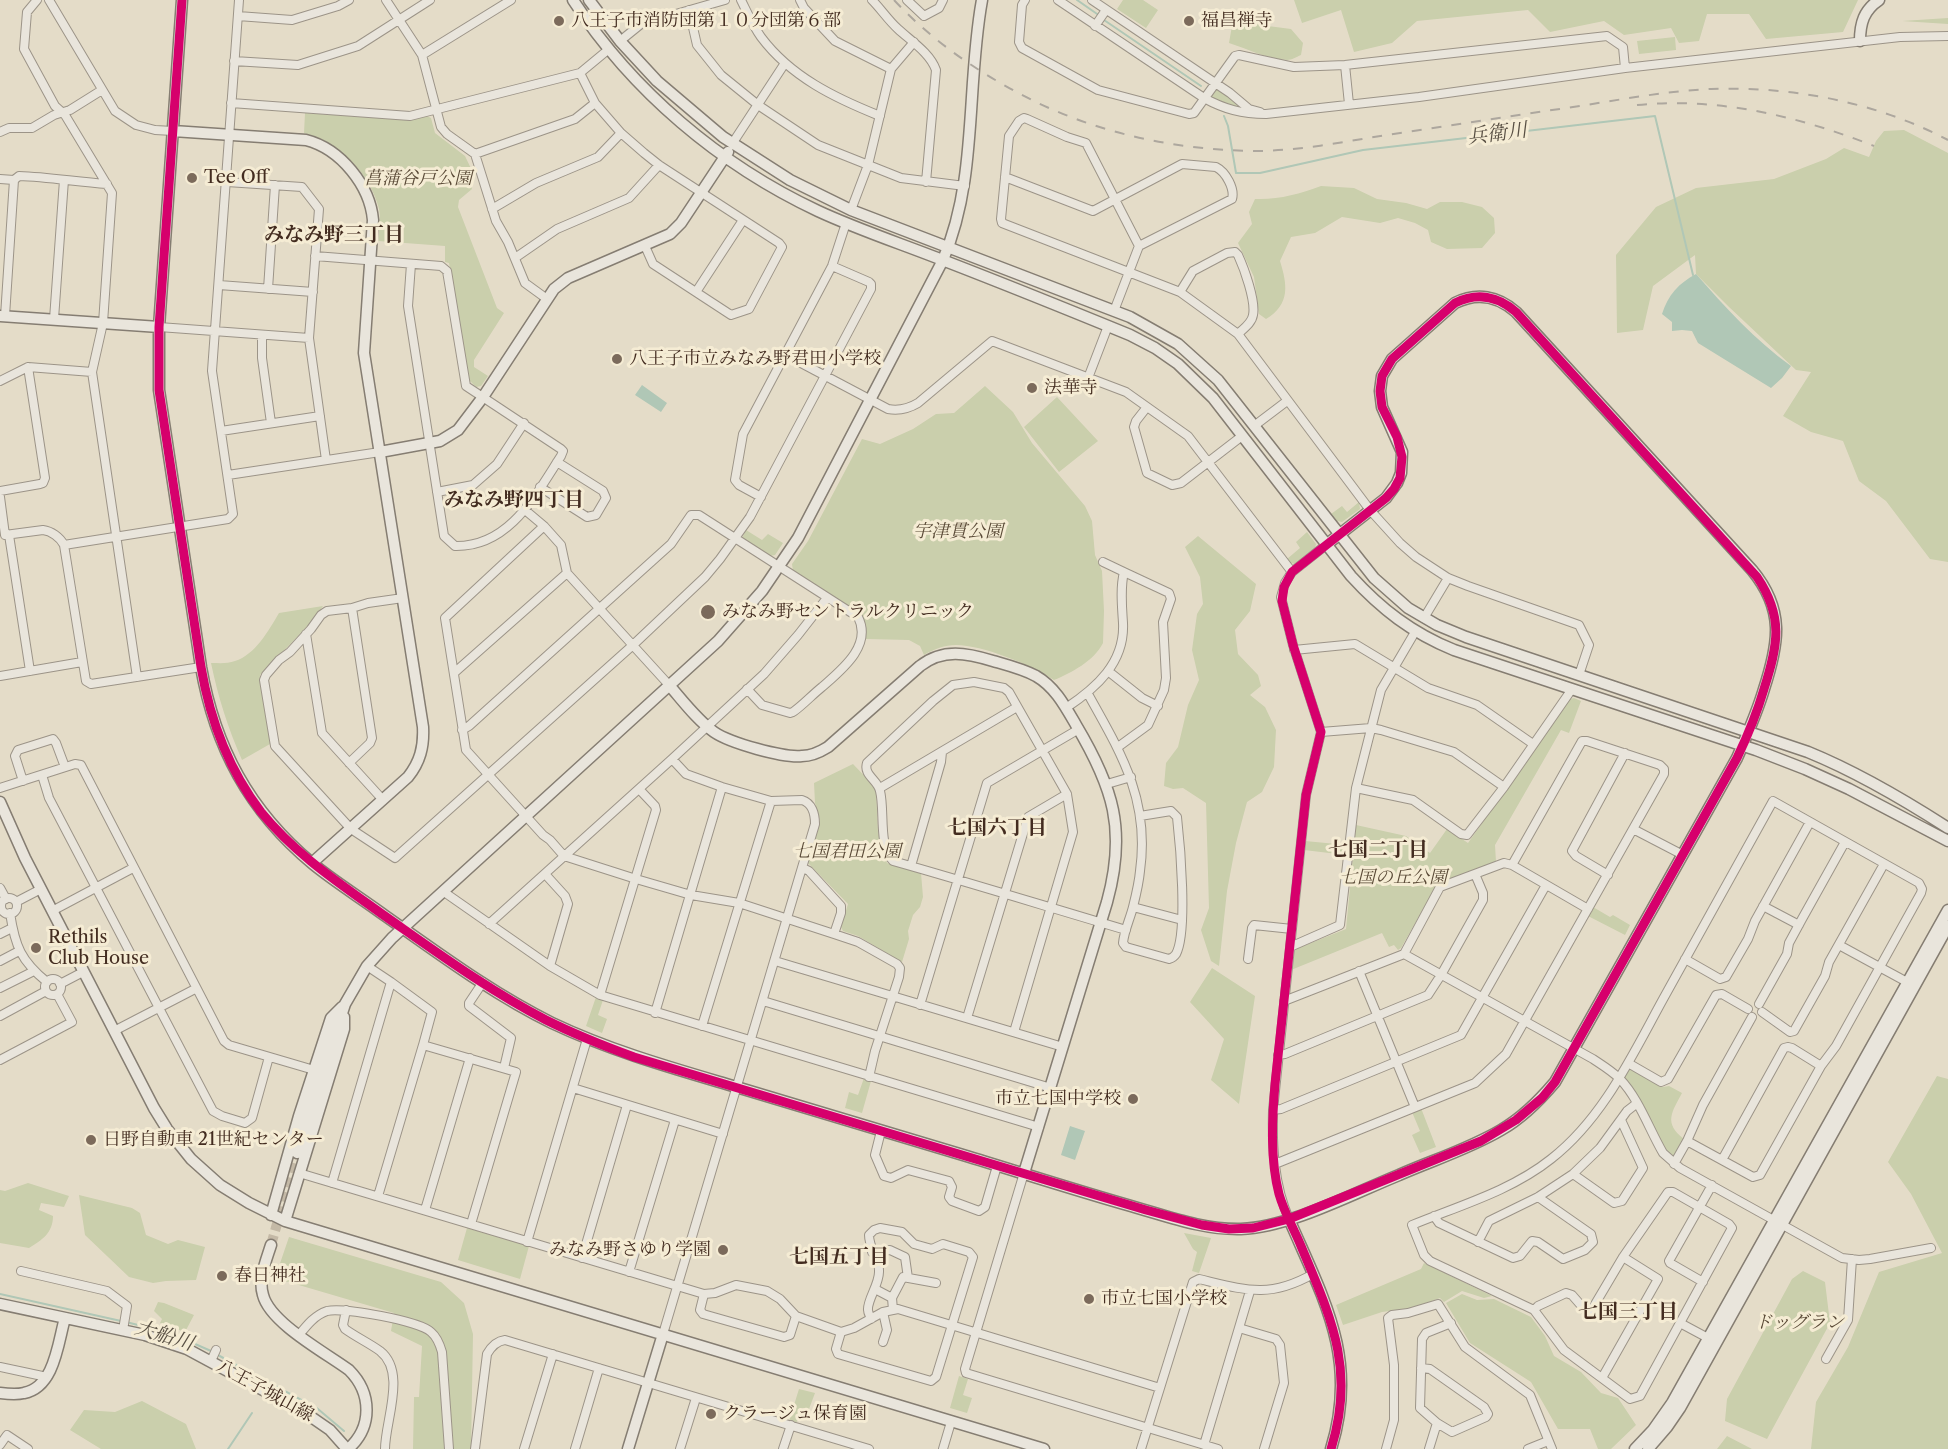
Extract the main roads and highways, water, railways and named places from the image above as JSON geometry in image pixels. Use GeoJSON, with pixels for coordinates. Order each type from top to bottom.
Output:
{"type":"FeatureCollection","features":[{"type":"Feature","properties":{"kind":"waterway","name":"兵衛川"},"geometry":{"type":"LineString","coordinates":[[1077,0],[1100,16]]}},
{"type":"Feature","properties":{"kind":"waterway","name":"兵衛川"},"geometry":{"type":"LineString","coordinates":[[1104,20],[1201,86]]}},
{"type":"Feature","properties":{"kind":"waterway","name":"兵衛川"},"geometry":{"type":"LineString","coordinates":[[1224,116],[1228,126],[1236,173],[1260,173],[1363,150],[1655,116],[1693,275]]}},
{"type":"Feature","properties":{"kind":"waterway","name":"大船川"},"geometry":{"type":"LineString","coordinates":[[0,1294],[121,1321]]}},
{"type":"Feature","properties":{"kind":"waterway","name":"大船川"},"geometry":{"type":"LineString","coordinates":[[126,1322],[170,1333],[211,1351]]}},
{"type":"Feature","properties":{"kind":"waterway","name":"大船川"},"geometry":{"type":"LineString","coordinates":[[216,1354],[318,1409],[344,1431]]}},
{"type":"Feature","properties":{"kind":"waterway"},"geometry":{"type":"LineString","coordinates":[[228,1449],[252,1413]]}},
{"type":"Feature","properties":{"kind":"tunnel"},"geometry":{"type":"LineString","coordinates":[[271,1245],[297,1153]]}},
{"type":"Feature","properties":{"kind":"railway"},"geometry":{"type":"LineString","coordinates":[[894,0],[926,31],[980,71],[1038,103],[1116,132],[1198,148],[1254,151],[1304,148],[1642,96],[1711,89],[1772,90],[1833,99],[1892,116],[1948,140]]}},
{"type":"Feature","properties":{"kind":"railway"},"geometry":{"type":"LineString","coordinates":[[1637,105],[1698,104],[1757,111],[1816,126],[1874,146]]}},
{"type":"Feature","properties":{"kind":"place","name":"八王子市消防団第１０分団第６部"},"geometry":{"type":"Point","coordinates":[559,21]}},
{"type":"Feature","properties":{"kind":"place","name":"福昌禅寺"},"geometry":{"type":"Point","coordinates":[1189,21]}},
{"type":"Feature","properties":{"kind":"place","name":"Tee Off"},"geometry":{"type":"Point","coordinates":[192,178]}},
{"type":"Feature","properties":{"kind":"place","name":"八王子市立みなみ野君田小学校"},"geometry":{"type":"Point","coordinates":[617,359]}},
{"type":"Feature","properties":{"kind":"place","name":"法華寺"},"geometry":{"type":"Point","coordinates":[1032,388]}},
{"type":"Feature","properties":{"kind":"place","name":"みなみ野セントラルクリニック"},"geometry":{"type":"Point","coordinates":[708,612]}},
{"type":"Feature","properties":{"kind":"place","name":"Rethils Club House"},"geometry":{"type":"Point","coordinates":[36,948]}},
{"type":"Feature","properties":{"kind":"place","name":"市立七国中学校"},"geometry":{"type":"Point","coordinates":[1133,1099]}},
{"type":"Feature","properties":{"kind":"place","name":"日野自動車 21世紀センター"},"geometry":{"type":"Point","coordinates":[91,1140]}},
{"type":"Feature","properties":{"kind":"place","name":"みなみ野さゆり学園"},"geometry":{"type":"Point","coordinates":[723,1250]}},
{"type":"Feature","properties":{"kind":"place","name":"春日神社"},"geometry":{"type":"Point","coordinates":[222,1276]}},
{"type":"Feature","properties":{"kind":"place","name":"市立七国小学校"},"geometry":{"type":"Point","coordinates":[1089,1299]}},
{"type":"Feature","properties":{"kind":"place","name":"クラージュ保育園"},"geometry":{"type":"Point","coordinates":[711,1414]}},
{"type":"Feature","properties":{"kind":"district","name":"みなみ野三丁目"},"geometry":{"type":"Point","coordinates":[334,235]}},
{"type":"Feature","properties":{"kind":"district","name":"みなみ野四丁目"},"geometry":{"type":"Point","coordinates":[514,500]}},
{"type":"Feature","properties":{"kind":"district","name":"七国六丁目"},"geometry":{"type":"Point","coordinates":[997,828]}},
{"type":"Feature","properties":{"kind":"district","name":"七国二丁目"},"geometry":{"type":"Point","coordinates":[1378,850]}},
{"type":"Feature","properties":{"kind":"district","name":"七国五丁目"},"geometry":{"type":"Point","coordinates":[839,1257]}},
{"type":"Feature","properties":{"kind":"district","name":"七国三丁目"},"geometry":{"type":"Point","coordinates":[1628,1312]}},
{"type":"Feature","properties":{"kind":"park label","name":"菖蒲谷戸公園"},"geometry":{"type":"Point","coordinates":[418,179]}},
{"type":"Feature","properties":{"kind":"park label","name":"宇津貫公園"},"geometry":{"type":"Point","coordinates":[958,532]}},
{"type":"Feature","properties":{"kind":"park label","name":"七国君田公園"},"geometry":{"type":"Point","coordinates":[847,852]}},
{"type":"Feature","properties":{"kind":"park label","name":"七国の丘公園"},"geometry":{"type":"Point","coordinates":[1393,878]}},
{"type":"Feature","properties":{"kind":"park label","name":"ドッグラン"},"geometry":{"type":"Point","coordinates":[1799,1323]}}]}
